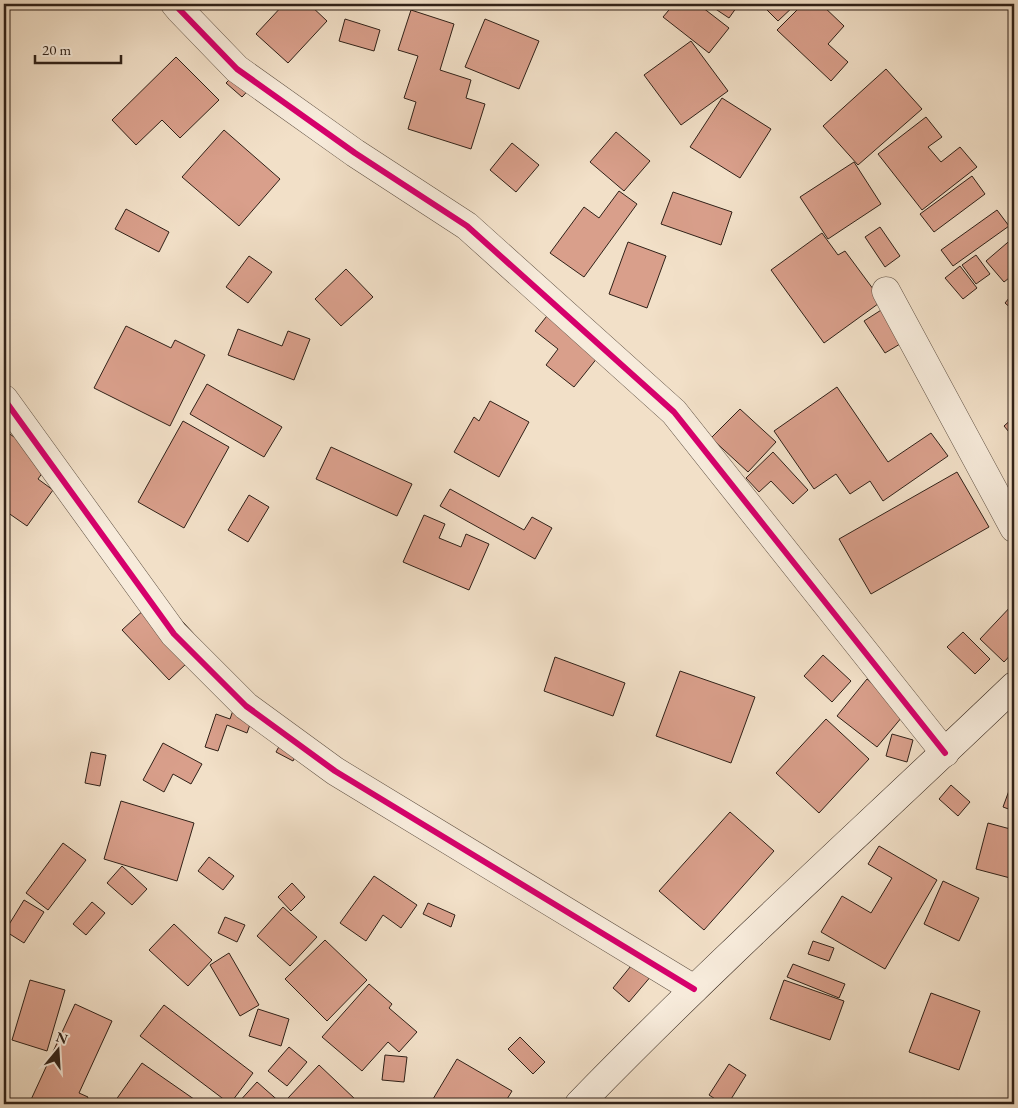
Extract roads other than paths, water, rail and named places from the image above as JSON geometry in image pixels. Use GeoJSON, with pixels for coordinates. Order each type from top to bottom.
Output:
{"type":"FeatureCollection","features":[{"type":"Feature","properties":{"kind":"street"},"geometry":{"type":"LineString","coordinates":[[176,4],[237,69],[355,153],[467,226],[674,412],[945,752]]}},
{"type":"Feature","properties":{"kind":"street"},"geometry":{"type":"LineString","coordinates":[[886,291],[1014,528]]}},
{"type":"Feature","properties":{"kind":"street"},"geometry":{"type":"LineString","coordinates":[[4,399],[174,634],[246,706],[335,770],[694,989]]}},
{"type":"Feature","properties":{"kind":"street"},"geometry":{"type":"LineString","coordinates":[[579,1104],[694,989],[1014,686]]}}]}
